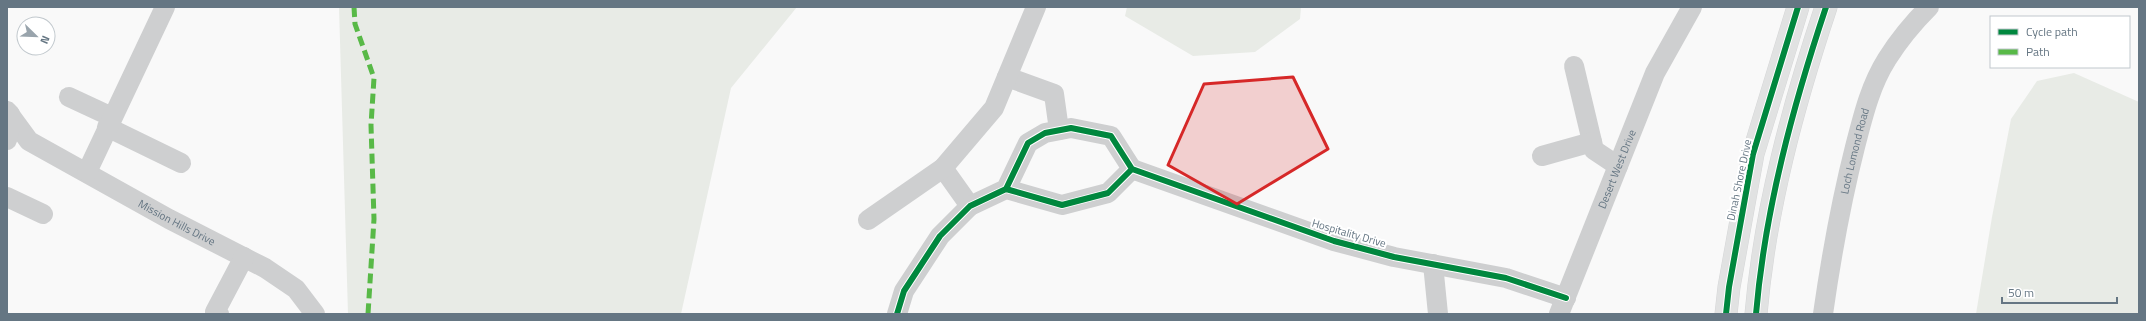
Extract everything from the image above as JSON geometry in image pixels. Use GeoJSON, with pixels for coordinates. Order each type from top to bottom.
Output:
{"type":"FeatureCollection","features":[{"type":"Feature","properties":{"kind":"main road","name":"Dinah Shore Drive"},"geometry":{"type":"LineString","coordinates":[[1726,314],[1729,287],[1753,154],[1798,7]]}},
{"type":"Feature","properties":{"kind":"main road"},"geometry":{"type":"LineString","coordinates":[[1756,314],[1758,286],[1777,179],[1808,63],[1826,7]]}},
{"type":"Feature","properties":{"kind":"street"},"geometry":{"type":"LineString","coordinates":[[87,172],[109,122],[165,7]]}},
{"type":"Feature","properties":{"kind":"street"},"geometry":{"type":"LineString","coordinates":[[868,220],[943,168],[994,108],[1036,7]]}},
{"type":"Feature","properties":{"kind":"street","name":"Desert West Drive"},"geometry":{"type":"LineString","coordinates":[[1562,306],[1655,73],[1680,17],[1692,7]]}},
{"type":"Feature","properties":{"kind":"street","name":"Loch Lomond Road"},"geometry":{"type":"LineString","coordinates":[[1823,314],[1832,247],[1848,173],[1866,102],[1886,59],[1910,27],[1929,7]]}},
{"type":"Feature","properties":{"kind":"street"},"geometry":{"type":"LineString","coordinates":[[1574,66],[1594,150],[1618,166]]}},
{"type":"Feature","properties":{"kind":"street"},"geometry":{"type":"LineString","coordinates":[[1007,77],[1054,94],[1059,130]]}},
{"type":"Feature","properties":{"kind":"street"},"geometry":{"type":"LineString","coordinates":[[69,97],[109,122],[181,163]]}},
{"type":"Feature","properties":{"kind":"street"},"geometry":{"type":"LineString","coordinates":[[7,140],[10,127],[8,113]]}},
{"type":"Feature","properties":{"kind":"street","name":"Mission Hills Drive"},"geometry":{"type":"LineString","coordinates":[[8,113],[29,142],[87,172],[169,220],[265,268],[296,289],[315,314]]}},
{"type":"Feature","properties":{"kind":"street"},"geometry":{"type":"LineString","coordinates":[[897,314],[904,291],[940,236],[970,206],[1006,189],[1028,143],[1045,133],[1071,128],[1111,136],[1132,169],[1108,193],[1062,205],[1006,189]]}},
{"type":"Feature","properties":{"kind":"street"},"geometry":{"type":"LineString","coordinates":[[7,151],[29,142]]}},
{"type":"Feature","properties":{"kind":"street"},"geometry":{"type":"LineString","coordinates":[[1542,156],[1592,142]]}},
{"type":"Feature","properties":{"kind":"street"},"geometry":{"type":"LineString","coordinates":[[943,168],[970,206]]}},
{"type":"Feature","properties":{"kind":"street","name":"Hospitality Drive"},"geometry":{"type":"LineString","coordinates":[[1132,169],[1334,241],[1394,257],[1506,278],[1562,306]]}},
{"type":"Feature","properties":{"kind":"street"},"geometry":{"type":"LineString","coordinates":[[7,197],[43,214]]}},
{"type":"Feature","properties":{"kind":"street"},"geometry":{"type":"LineString","coordinates":[[219,314],[215,312],[244,257]]}},
{"type":"Feature","properties":{"kind":"street"},"geometry":{"type":"LineString","coordinates":[[1433,264],[1438,314]]}},
{"type":"Feature","properties":{"kind":"highlighted area"},"geometry":{"type":"Polygon","coordinates":[[[1293,77],[1328,149],[1237,204],[1168,165],[1204,84],[1293,77]]]}},
{"type":"Feature","properties":{"kind":"shaded area"},"geometry":{"type":"Polygon","coordinates":[[[339,7],[797,7],[731,88],[681,314],[348,314],[339,7]]]}},
{"type":"Feature","properties":{"kind":"shaded area"},"geometry":{"type":"Polygon","coordinates":[[[1127,7],[1301,7],[1300,19],[1255,52],[1193,56],[1125,16],[1127,7]]]}},
{"type":"Feature","properties":{"kind":"shaded area"},"geometry":{"type":"Polygon","coordinates":[[[2074,73],[2139,102],[2139,314],[1976,314],[1992,217],[2011,119],[2037,81],[2074,73]]]}},
{"type":"Feature","properties":{"kind":"marked path"},"geometry":{"type":"LineString","coordinates":[[354,7],[355,24],[374,78],[371,125],[374,219],[368,314]]}},
{"type":"Feature","properties":{"kind":"cycle path"},"geometry":{"type":"LineString","coordinates":[[1726,314],[1729,287],[1753,154],[1798,7]]}},
{"type":"Feature","properties":{"kind":"cycle path"},"geometry":{"type":"LineString","coordinates":[[1756,314],[1760,275],[1773,197],[1802,82],[1826,7]]}},
{"type":"Feature","properties":{"kind":"cycle path"},"geometry":{"type":"LineString","coordinates":[[897,314],[904,291],[940,236],[970,206],[1006,189],[1062,205],[1108,193],[1132,169],[1111,136],[1071,128],[1045,133],[1028,143],[1006,189]]}},
{"type":"Feature","properties":{"kind":"cycle path"},"geometry":{"type":"LineString","coordinates":[[1132,169],[1334,241],[1394,257],[1506,278],[1566,298]]}}]}
